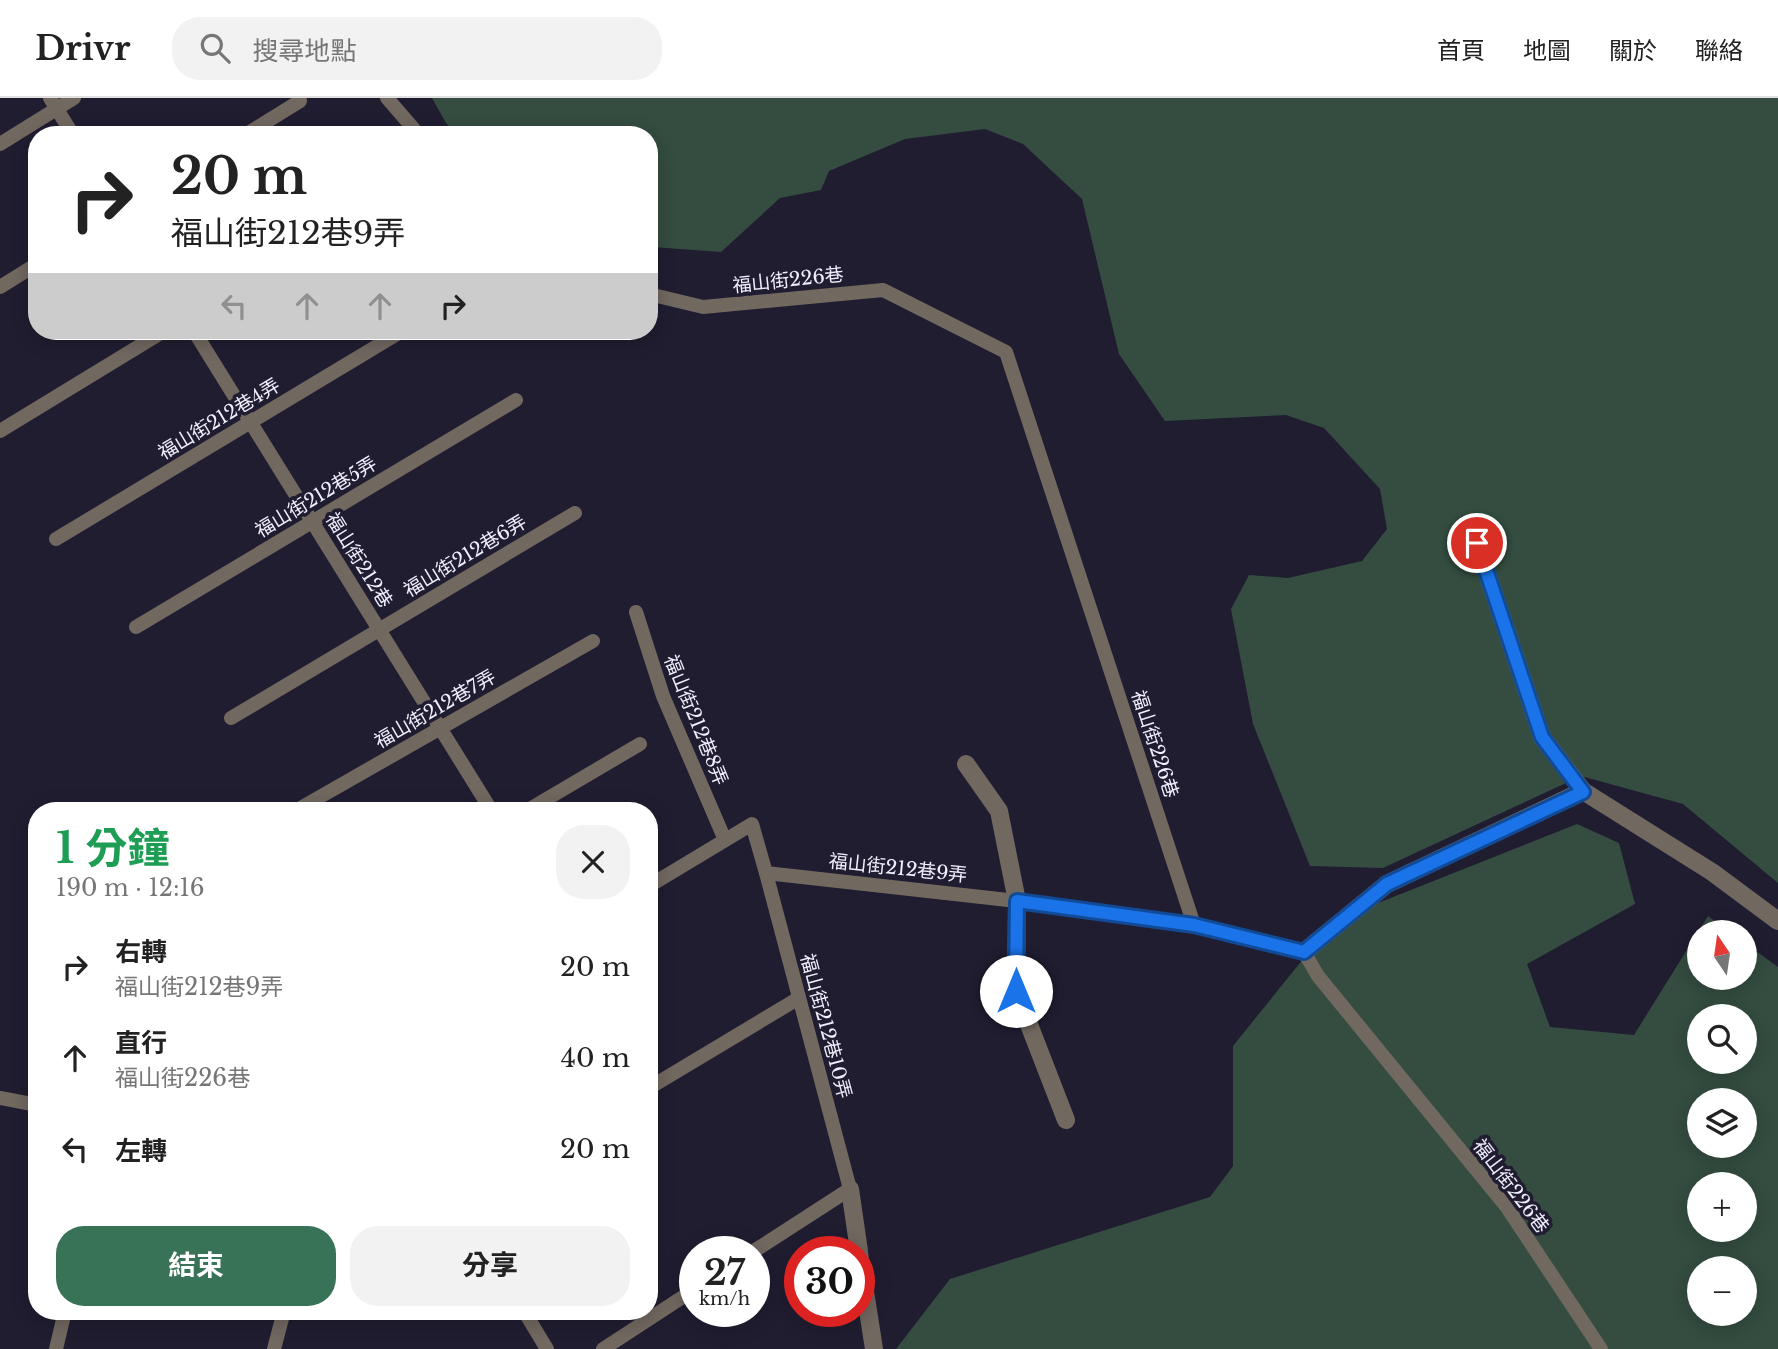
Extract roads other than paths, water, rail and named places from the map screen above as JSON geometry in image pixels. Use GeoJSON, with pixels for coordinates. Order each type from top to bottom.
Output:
{"type":"FeatureCollection","features":[{"type":"Feature","properties":{"kind":"street"},"geometry":{"type":"LineString","coordinates":[[1477,543],[1542,737],[1583,792],[1712,872],[1778,921]]}},
{"type":"Feature","properties":{"kind":"street"},"geometry":{"type":"LineString","coordinates":[[966,764],[999,811],[1017,901],[1016,991],[1066,1119]]}},
{"type":"Feature","properties":{"kind":"street"},"geometry":{"type":"LineString","coordinates":[[1304,952],[1387,884],[1583,792]]}},
{"type":"Feature","properties":{"kind":"street"},"geometry":{"type":"LineString","coordinates":[[850,1189],[857,1236]]}},
{"type":"Feature","properties":{"kind":"street"},"geometry":{"type":"LineString","coordinates":[[871,1327],[874,1349]]}},
{"type":"Feature","properties":{"kind":"lane"},"geometry":{"type":"LineString","coordinates":[[0,144],[53,103],[74,98]]}},
{"type":"Feature","properties":{"kind":"lane"},"geometry":{"type":"LineString","coordinates":[[387,98],[411,126]]}},
{"type":"Feature","properties":{"kind":"lane"},"geometry":{"type":"LineString","coordinates":[[259,126],[299,101]]}},
{"type":"Feature","properties":{"kind":"lane"},"geometry":{"type":"LineString","coordinates":[[53,103],[67,126]]}},
{"type":"Feature","properties":{"kind":"lane"},"geometry":{"type":"LineString","coordinates":[[0,287],[28,270]]}},
{"type":"Feature","properties":{"kind":"lane","name":"福山街226巷"},"geometry":{"type":"LineString","coordinates":[[658,296],[703,307],[883,290],[1006,352],[1194,925]]}},
{"type":"Feature","properties":{"kind":"lane"},"geometry":{"type":"LineString","coordinates":[[0,431],[149,340]]}},
{"type":"Feature","properties":{"kind":"lane","name":"福山街212巷"},"geometry":{"type":"LineString","coordinates":[[200,340],[486,802]]}},
{"type":"Feature","properties":{"kind":"lane","name":"福山街212巷4弄"},"geometry":{"type":"LineString","coordinates":[[56,539],[387,340]]}},
{"type":"Feature","properties":{"kind":"lane","name":"福山街212巷5弄"},"geometry":{"type":"LineString","coordinates":[[136,627],[516,400]]}},
{"type":"Feature","properties":{"kind":"lane","name":"福山街212巷6弄"},"geometry":{"type":"LineString","coordinates":[[231,718],[575,513]]}},
{"type":"Feature","properties":{"kind":"lane","name":"福山街212巷8弄"},"geometry":{"type":"LineString","coordinates":[[636,612],[663,696],[725,840]]}},
{"type":"Feature","properties":{"kind":"lane","name":"福山街212巷7弄"},"geometry":{"type":"LineString","coordinates":[[311,802],[593,641]]}},
{"type":"Feature","properties":{"kind":"lane"},"geometry":{"type":"LineString","coordinates":[[541,802],[639,744]]}},
{"type":"Feature","properties":{"kind":"lane"},"geometry":{"type":"LineString","coordinates":[[658,881],[752,824],[766,873]]}},
{"type":"Feature","properties":{"kind":"lane","name":"福山街212巷9弄"},"geometry":{"type":"LineString","coordinates":[[766,873],[1017,901],[1194,925]]}},
{"type":"Feature","properties":{"kind":"lane","name":"福山街212巷10弄"},"geometry":{"type":"LineString","coordinates":[[766,873],[850,1189]]}},
{"type":"Feature","properties":{"kind":"lane"},"geometry":{"type":"LineString","coordinates":[[1194,925],[1304,952]]}},
{"type":"Feature","properties":{"kind":"lane","name":"福山街226巷"},"geometry":{"type":"LineString","coordinates":[[1304,952],[1318,976],[1506,1206],[1601,1349]]}},
{"type":"Feature","properties":{"kind":"lane"},"geometry":{"type":"LineString","coordinates":[[658,1083],[799,998]]}},
{"type":"Feature","properties":{"kind":"lane"},"geometry":{"type":"LineString","coordinates":[[0,1098],[28,1103]]}},
{"type":"Feature","properties":{"kind":"lane"},"geometry":{"type":"LineString","coordinates":[[770,1241],[850,1189]]}},
{"type":"Feature","properties":{"kind":"lane"},"geometry":{"type":"LineString","coordinates":[[658,1313],[679,1299]]}},
{"type":"Feature","properties":{"kind":"lane"},"geometry":{"type":"LineString","coordinates":[[56,1349],[63,1320]]}},
{"type":"Feature","properties":{"kind":"lane"},"geometry":{"type":"LineString","coordinates":[[274,1349],[282,1320]]}},
{"type":"Feature","properties":{"kind":"lane"},"geometry":{"type":"LineString","coordinates":[[529,1320],[547,1349]]}},
{"type":"Feature","properties":{"kind":"lane"},"geometry":{"type":"LineString","coordinates":[[603,1349],[647,1320]]}}]}
